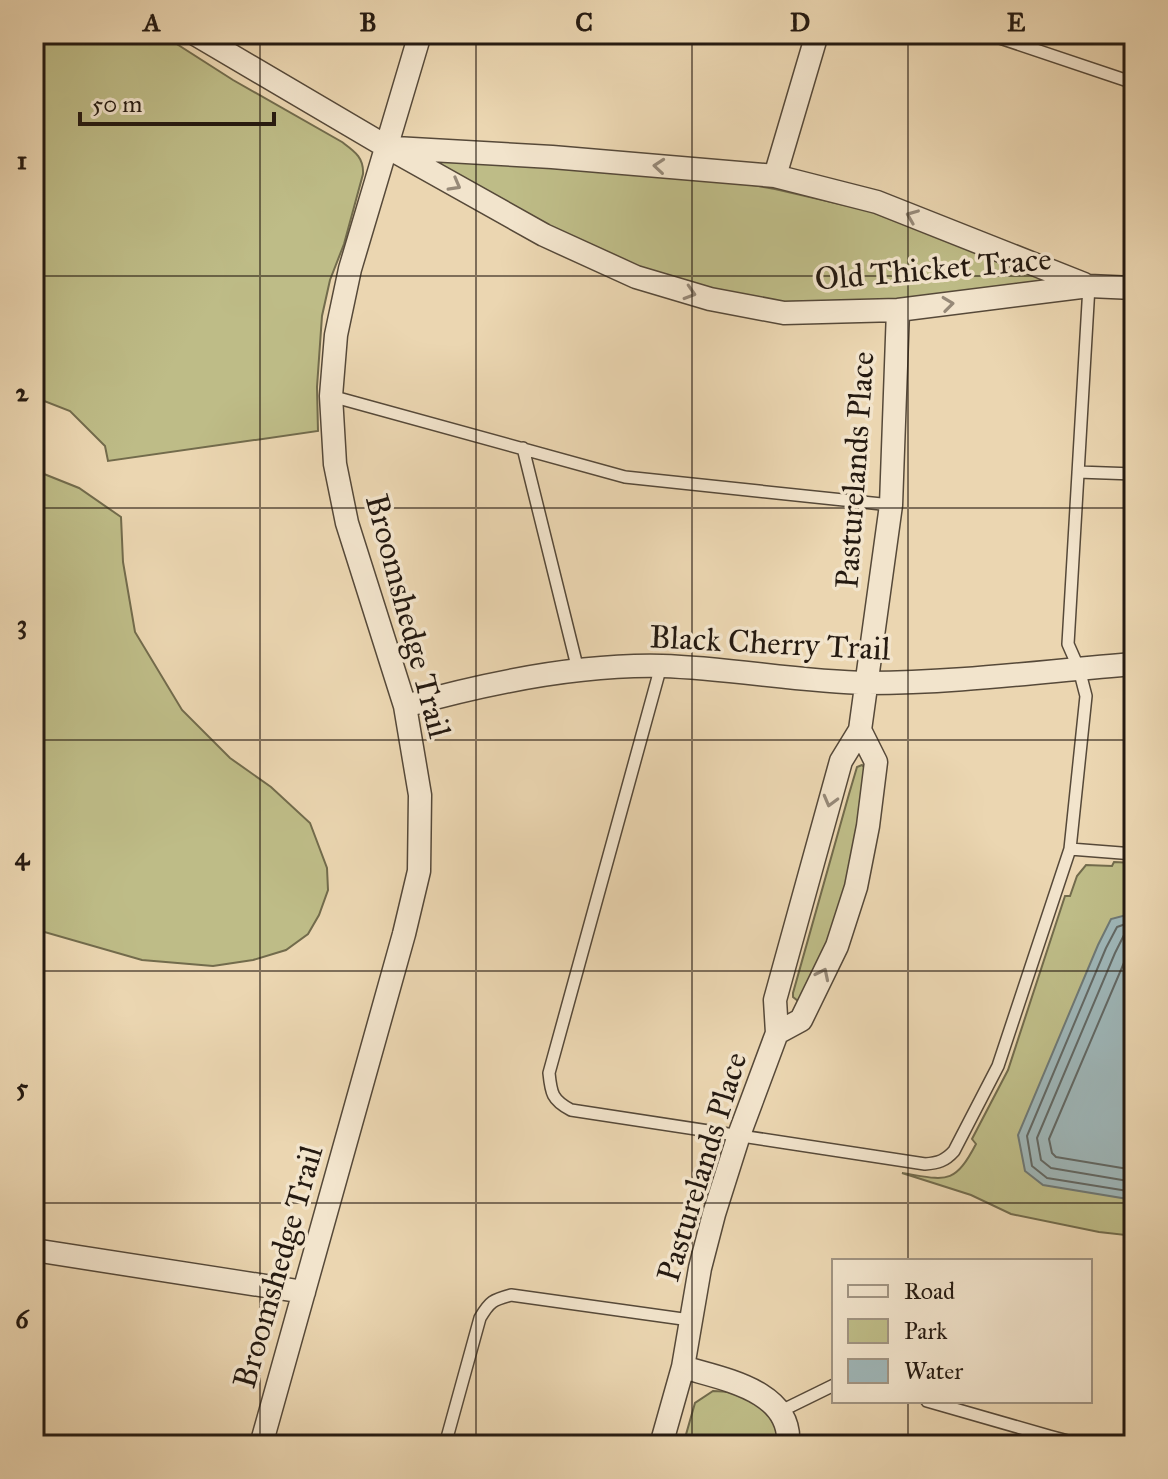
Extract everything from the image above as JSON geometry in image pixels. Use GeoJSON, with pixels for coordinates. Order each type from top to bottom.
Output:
{"type":"FeatureCollection","features":[{"type":"Feature","properties":{"kind":"street","name":"Old Thicket Trace"},"geometry":{"type":"LineString","coordinates":[[195,34],[544,235],[636,277],[710,299],[784,313],[898,310],[1089,286],[1134,288]]}},
{"type":"Feature","properties":{"kind":"street","name":"Broomshedge Trail"},"geometry":{"type":"LineString","coordinates":[[261,1445],[419,871],[420,795],[405,706],[347,523],[335,464],[331,396],[336,335],[350,269],[420,34]]}},
{"type":"Feature","properties":{"kind":"street"},"geometry":{"type":"LineString","coordinates":[[775,176],[817,34]]}},
{"type":"Feature","properties":{"kind":"street","name":"Old Thicket Trace"},"geometry":{"type":"LineString","coordinates":[[387,147],[775,176],[877,202],[1089,286]]}},
{"type":"Feature","properties":{"kind":"street","name":"Pasturelands Place"},"geometry":{"type":"LineString","coordinates":[[661,1445],[683,1367],[707,1241],[739,1135],[777,1033],[775,1000],[836,776],[841,761],[860,730],[891,505],[898,310]]}},
{"type":"Feature","properties":{"kind":"street","name":"Black Cherry Trail"},"geometry":{"type":"LineString","coordinates":[[405,706],[474,688],[578,670],[661,666],[866,683],[980,680],[1134,664]]}},
{"type":"Feature","properties":{"kind":"street","name":"Pasturelands Place"},"geometry":{"type":"LineString","coordinates":[[777,1033],[801,1020],[837,946],[856,887],[876,762],[860,730]]}},
{"type":"Feature","properties":{"kind":"street"},"geometry":{"type":"LineString","coordinates":[[34,1250],[304,1292]]}},
{"type":"Feature","properties":{"kind":"street"},"geometry":{"type":"LineString","coordinates":[[683,1367],[764,1396],[781,1411],[789,1435],[788,1445]]}},
{"type":"Feature","properties":{"kind":"lane"},"geometry":{"type":"LineString","coordinates":[[988,34],[1134,83]]}},
{"type":"Feature","properties":{"kind":"lane"},"geometry":{"type":"LineString","coordinates":[[661,666],[549,1073],[551,1092],[559,1104],[571,1110],[925,1164],[946,1160],[954,1151],[998,1066],[1070,849],[1086,696],[1068,644],[1089,286]]}},
{"type":"Feature","properties":{"kind":"lane"},"geometry":{"type":"LineString","coordinates":[[331,396],[625,477],[891,505]]}},
{"type":"Feature","properties":{"kind":"lane"},"geometry":{"type":"LineString","coordinates":[[523,448],[578,670]]}},
{"type":"Feature","properties":{"kind":"lane"},"geometry":{"type":"LineString","coordinates":[[1078,472],[1134,474]]}},
{"type":"Feature","properties":{"kind":"lane"},"geometry":{"type":"LineString","coordinates":[[1070,849],[1134,854]]}},
{"type":"Feature","properties":{"kind":"lane"},"geometry":{"type":"LineString","coordinates":[[445,1445],[480,1318],[494,1299],[511,1295],[690,1320]]}},
{"type":"Feature","properties":{"kind":"lane"},"geometry":{"type":"LineString","coordinates":[[781,1411],[832,1386]]}},
{"type":"Feature","properties":{"kind":"lane"},"geometry":{"type":"LineString","coordinates":[[933,1403],[1048,1440],[1083,1445]]}},
{"type":"Feature","properties":{"kind":"green space"},"geometry":{"type":"Polygon","coordinates":[[[34,34],[161,34],[233,80],[342,142],[357,155],[363,174],[322,316],[317,387],[318,431],[108,461],[105,446],[70,411],[34,397],[34,34]]]}},
{"type":"Feature","properties":{"kind":"green space"},"geometry":{"type":"Polygon","coordinates":[[[437,163],[735,182],[775,189],[870,211],[1045,279],[1043,284],[927,299],[779,302],[736,296],[603,258],[437,163]]]}},
{"type":"Feature","properties":{"kind":"green space"},"geometry":{"type":"Polygon","coordinates":[[[34,470],[79,488],[121,517],[123,562],[135,632],[182,710],[230,758],[271,787],[310,823],[327,868],[328,890],[308,934],[286,950],[253,960],[213,966],[142,960],[34,929],[34,470]]]}},
{"type":"Feature","properties":{"kind":"green space"},"geometry":{"type":"Polygon","coordinates":[[[862,765],[865,768],[858,839],[831,936],[798,1001],[793,993],[857,767],[862,765]]]}},
{"type":"Feature","properties":{"kind":"green space"},"geometry":{"type":"Polygon","coordinates":[[[1114,862],[1134,863],[1134,1236],[1011,1214],[971,1195],[902,1173],[947,1177],[955,1173],[968,1158],[976,1144],[972,1139],[1008,1070],[1065,896],[1070,896],[1077,876],[1086,865],[1112,866],[1114,862]]]}},
{"type":"Feature","properties":{"kind":"green space"},"geometry":{"type":"Polygon","coordinates":[[[713,1391],[740,1395],[767,1411],[775,1418],[779,1445],[683,1445],[695,1403],[713,1391]]]}},
{"type":"Feature","properties":{"kind":"water"},"geometry":{"type":"Polygon","coordinates":[[[1134,913],[1134,1200],[1043,1185],[1025,1171],[1018,1135],[1111,919],[1134,913]]]}}]}
